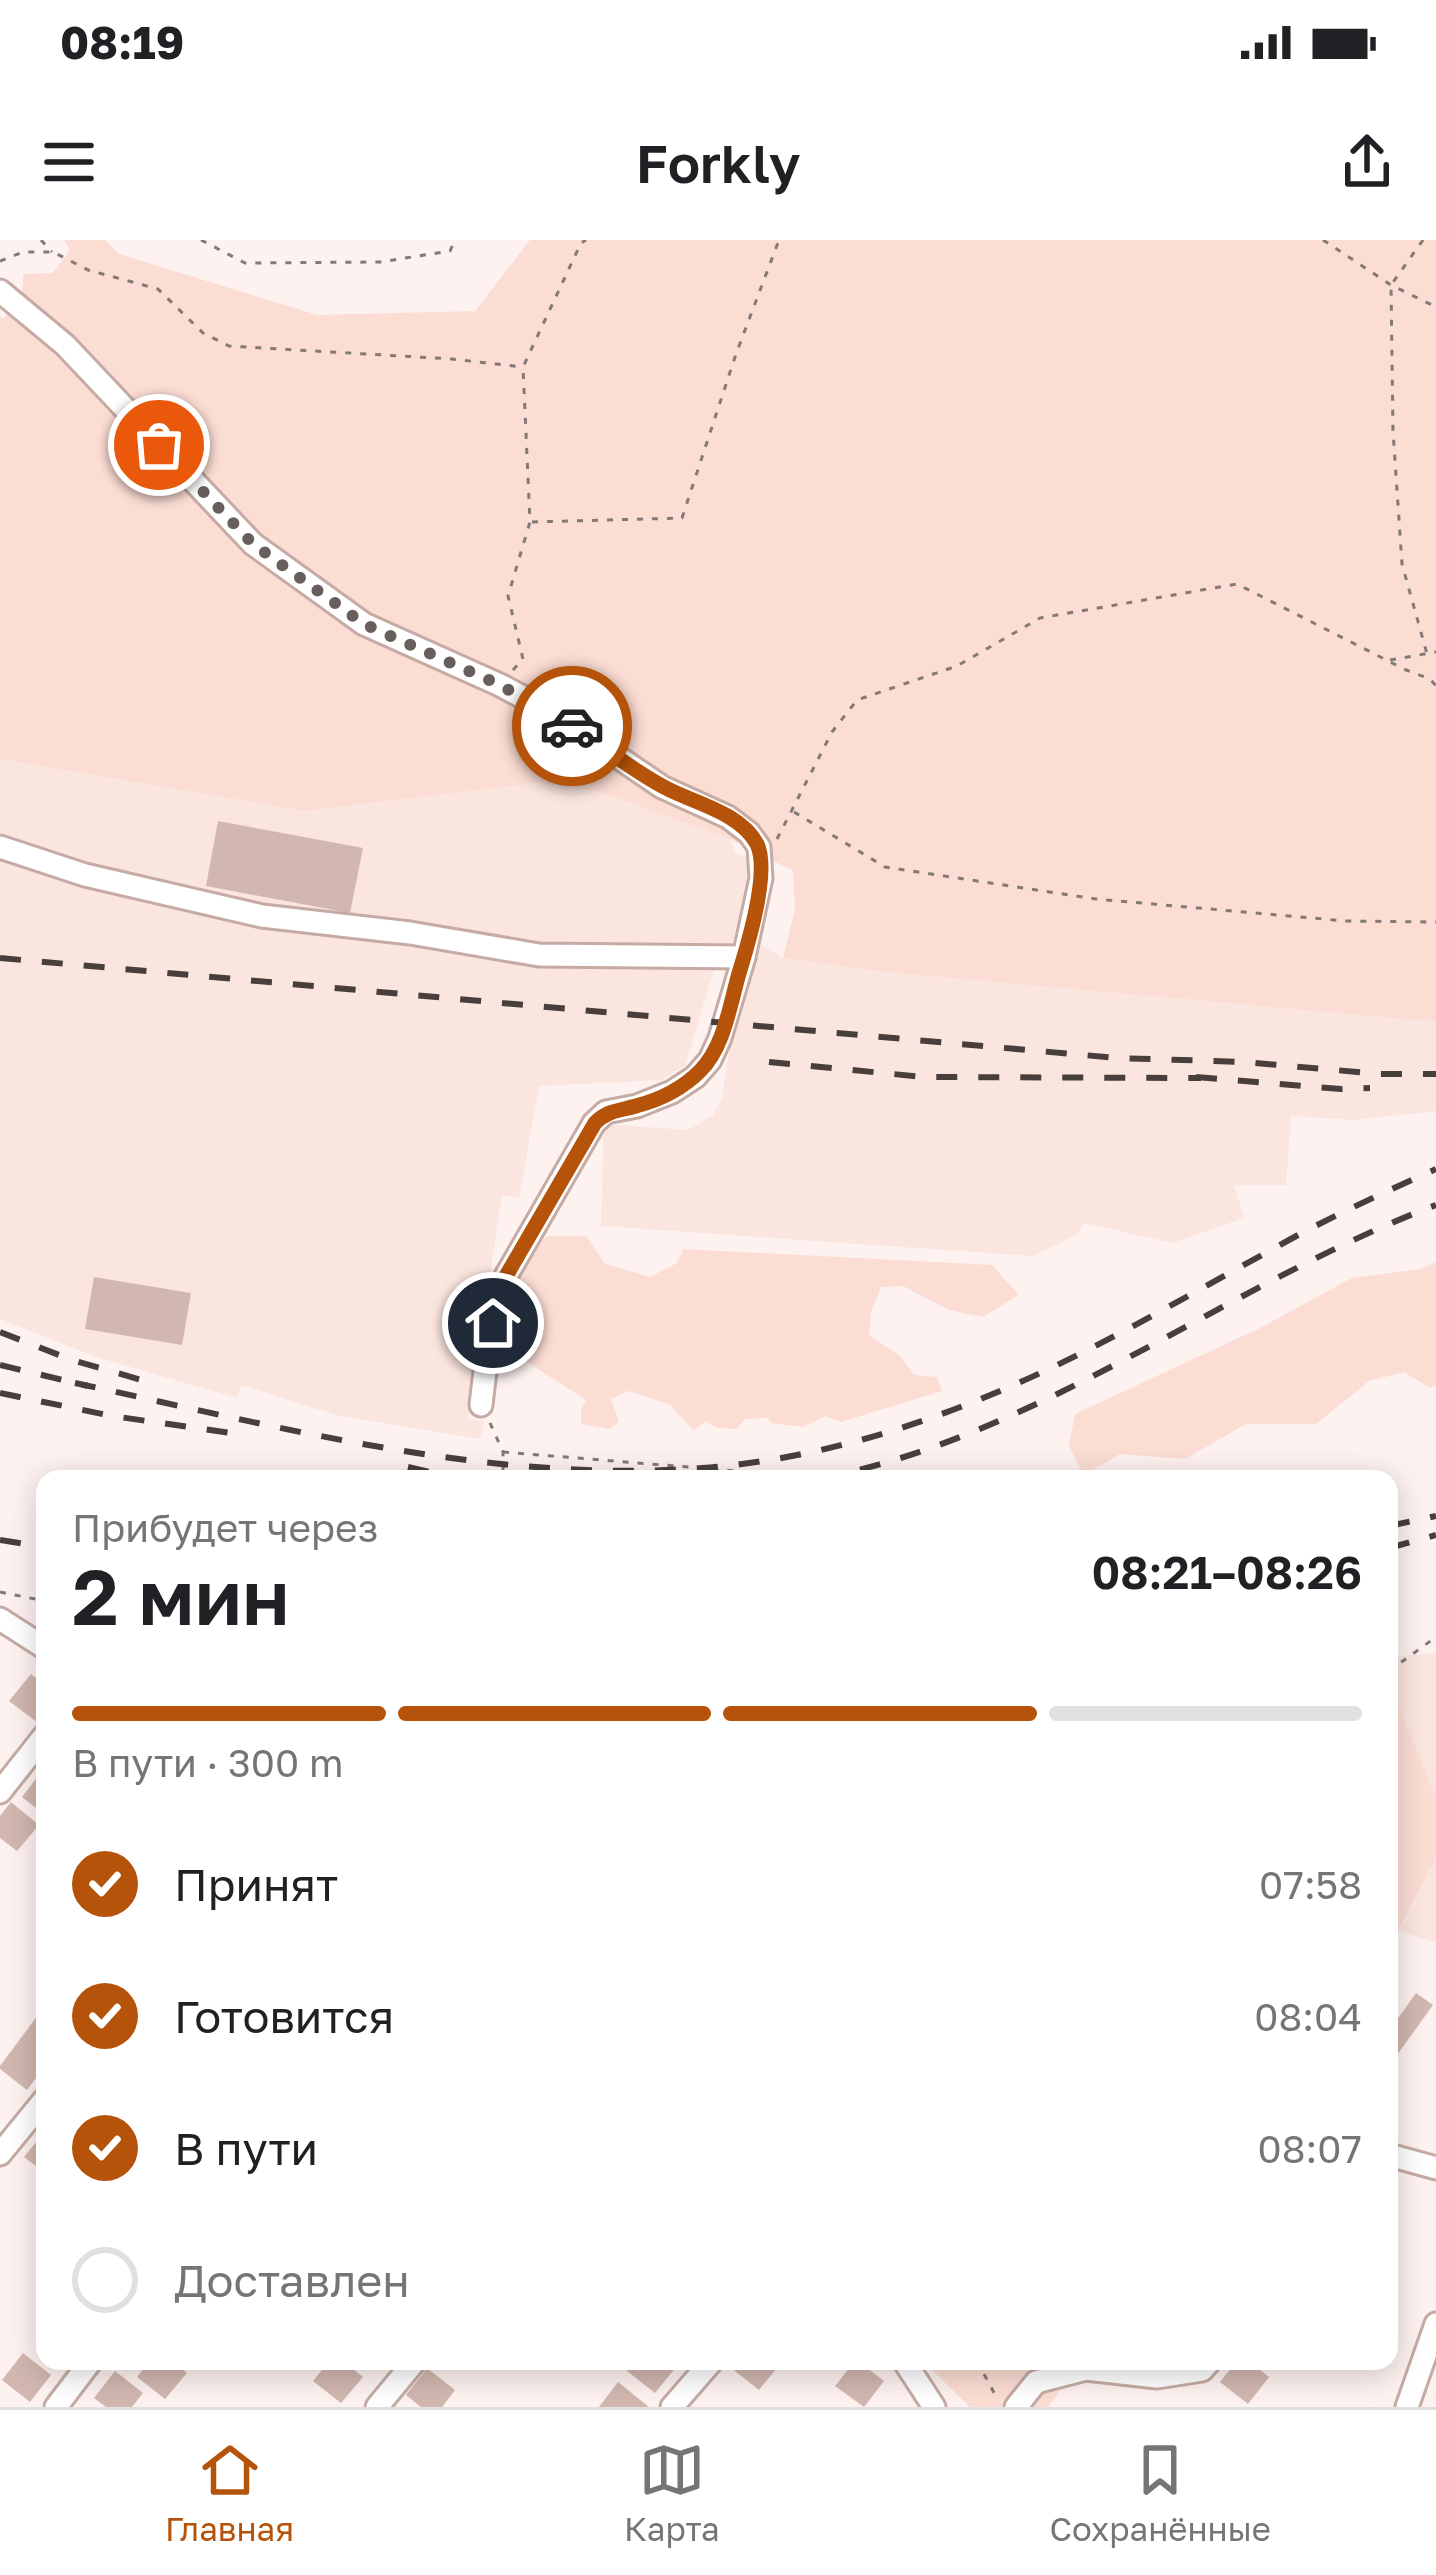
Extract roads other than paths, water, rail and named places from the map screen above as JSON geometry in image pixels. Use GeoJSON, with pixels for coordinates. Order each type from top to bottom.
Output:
{"type":"FeatureCollection","features":[{"type":"Feature","properties":{"kind":"street"},"geometry":{"type":"LineString","coordinates":[[0,291],[65,345],[253,544],[364,624],[556,715],[662,787],[728,817],[759,848],[761,878],[744,957],[710,1060],[672,1092],[606,1112],[595,1123],[506,1276],[481,1405]]}},
{"type":"Feature","properties":{"kind":"street"},"geometry":{"type":"LineString","coordinates":[[0,848],[85,875],[262,916],[539,955],[744,957]]}},
{"type":"Feature","properties":{"kind":"street"},"geometry":{"type":"LineString","coordinates":[[0,1619],[36,1642]]}},
{"type":"Feature","properties":{"kind":"street"},"geometry":{"type":"LineString","coordinates":[[0,1792],[36,1746]]}},
{"type":"Feature","properties":{"kind":"street"},"geometry":{"type":"LineString","coordinates":[[0,2154],[36,2110]]}},
{"type":"Feature","properties":{"kind":"street"},"geometry":{"type":"LineString","coordinates":[[1398,2157],[1436,2168]]}},
{"type":"Feature","properties":{"kind":"street"},"geometry":{"type":"LineString","coordinates":[[1407,2407],[1436,2324]]}},
{"type":"Feature","properties":{"kind":"street"},"geometry":{"type":"LineString","coordinates":[[56,2407],[85,2370]]}},
{"type":"Feature","properties":{"kind":"street"},"geometry":{"type":"LineString","coordinates":[[377,2407],[408,2370]]}},
{"type":"Feature","properties":{"kind":"street"},"geometry":{"type":"LineString","coordinates":[[672,2407],[704,2370]]}},
{"type":"Feature","properties":{"kind":"street"},"geometry":{"type":"LineString","coordinates":[[910,2370],[934,2407]]}},
{"type":"Feature","properties":{"kind":"street"},"geometry":{"type":"LineString","coordinates":[[1016,2407],[1036,2382],[1082,2370]]}},
{"type":"Feature","properties":{"kind":"street"},"geometry":{"type":"LineString","coordinates":[[1095,2370],[1157,2377],[1202,2370]]}},
{"type":"Feature","properties":{"kind":"railway"},"geometry":{"type":"LineString","coordinates":[[0,958],[1117,1058],[1436,1074]]}},
{"type":"Feature","properties":{"kind":"railway"},"geometry":{"type":"LineString","coordinates":[[769,1062],[924,1077],[1201,1078]]}},
{"type":"Feature","properties":{"kind":"railway"},"geometry":{"type":"LineString","coordinates":[[1196,1077],[1370,1088]]}},
{"type":"Feature","properties":{"kind":"railway"},"geometry":{"type":"LineString","coordinates":[[649,1470],[783,1458],[940,1415],[1049,1369],[1313,1227],[1436,1169]]}},
{"type":"Feature","properties":{"kind":"railway"},"geometry":{"type":"LineString","coordinates":[[854,1470],[980,1429],[1057,1394],[1282,1275],[1436,1205]]}},
{"type":"Feature","properties":{"kind":"railway"},"geometry":{"type":"LineString","coordinates":[[0,1332],[72,1360],[152,1383]]}},
{"type":"Feature","properties":{"kind":"railway"},"geometry":{"type":"LineString","coordinates":[[0,1365],[88,1386]]}},
{"type":"Feature","properties":{"kind":"railway"},"geometry":{"type":"LineString","coordinates":[[75,1383],[386,1448],[465,1460],[596,1470]]}},
{"type":"Feature","properties":{"kind":"railway"},"geometry":{"type":"LineString","coordinates":[[0,1393],[231,1433]]}},
{"type":"Feature","properties":{"kind":"railway"},"geometry":{"type":"LineString","coordinates":[[408,1467],[421,1470]]}},
{"type":"Feature","properties":{"kind":"railway"},"geometry":{"type":"LineString","coordinates":[[1398,1524],[1436,1516]]}},
{"type":"Feature","properties":{"kind":"railway"},"geometry":{"type":"LineString","coordinates":[[1398,1546],[1436,1535]]}},
{"type":"Feature","properties":{"kind":"railway"},"geometry":{"type":"LineString","coordinates":[[0,1540],[36,1546]]}}]}
